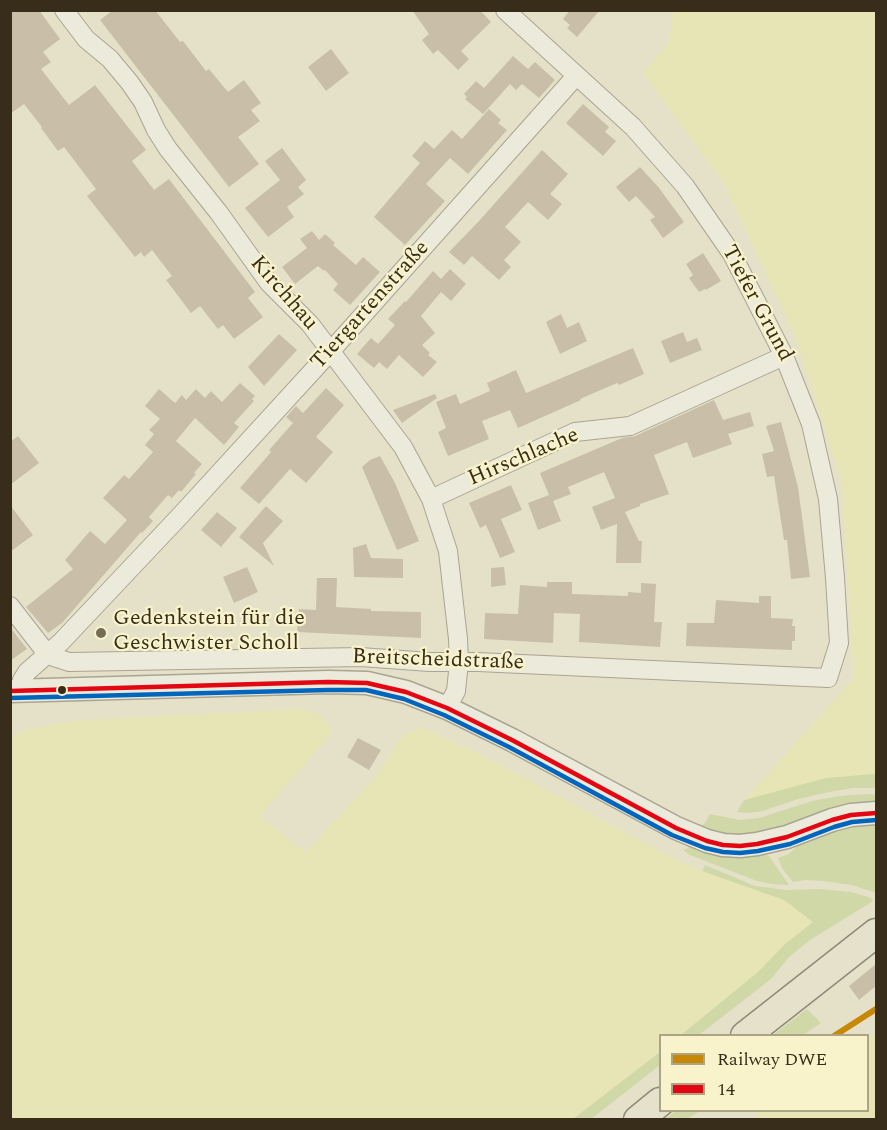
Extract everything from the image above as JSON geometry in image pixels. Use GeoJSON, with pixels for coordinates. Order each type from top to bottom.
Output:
{"type":"FeatureCollection","features":[{"type":"Feature","properties":{"kind":"main road"},"geometry":{"type":"LineString","coordinates":[[746,1034],[876,933]]}},
{"type":"Feature","properties":{"kind":"main road"},"geometry":{"type":"LineString","coordinates":[[638,1119],[659,1103]]}},
{"type":"Feature","properties":{"kind":"street","name":"Kirchhau"},"geometry":{"type":"LineString","coordinates":[[64,10],[86,39],[110,59],[130,83],[168,149],[219,213],[269,283],[310,324],[403,447],[431,500],[448,551],[459,663],[456,691],[447,708]]}},
{"type":"Feature","properties":{"kind":"street","name":"Tiefer Grund"},"geometry":{"type":"LineString","coordinates":[[505,10],[633,127],[685,186],[732,254],[784,356],[812,423],[828,499],[839,643],[828,678]]}},
{"type":"Feature","properties":{"kind":"street","name":"Tiergartenstraße"},"geometry":{"type":"LineString","coordinates":[[16,690],[27,672],[48,655],[179,517],[330,352],[576,76]]}},
{"type":"Feature","properties":{"kind":"street","name":"Hirschlache"},"geometry":{"type":"LineString","coordinates":[[431,500],[575,432],[630,426],[784,356]]}},
{"type":"Feature","properties":{"kind":"street"},"geometry":{"type":"LineString","coordinates":[[10,606],[48,655]]}},
{"type":"Feature","properties":{"kind":"street","name":"Breitscheidstraße"},"geometry":{"type":"LineString","coordinates":[[48,655],[69,662],[360,657],[430,662],[483,662],[828,678]]}},
{"type":"Feature","properties":{"kind":"street","name":"Breitscheidstraße"},"geometry":{"type":"LineString","coordinates":[[16,690],[367,683],[406,692],[447,708],[512,740],[676,828],[707,841],[723,845],[757,844],[787,837],[851,815],[876,813]]}},
{"type":"Feature","properties":{"kind":"shaded area"},"geometry":{"type":"Polygon","coordinates":[[[673,11],[876,11],[876,775],[826,778],[744,800],[854,678],[842,484],[797,340],[724,184],[643,73],[669,43],[673,11]]]}},
{"type":"Feature","properties":{"kind":"shaded area"},"geometry":{"type":"Polygon","coordinates":[[[301,709],[320,715],[333,732],[260,816],[306,852],[374,778],[404,733],[423,728],[476,752],[701,871],[784,900],[813,922],[785,944],[758,972],[682,1034],[659,1034],[659,1053],[573,1119],[11,1119],[10,738],[24,730],[80,720],[301,709]]]}},
{"type":"Feature","properties":{"kind":"shaded area"},"geometry":{"type":"Polygon","coordinates":[[[876,1034],[876,1119],[750,1120],[762,1112],[869,1112],[869,1038],[876,1034]]]}},
{"type":"Feature","properties":{"kind":"green space"},"geometry":{"type":"Polygon","coordinates":[[[876,775],[876,788],[853,788],[829,792],[798,799],[763,811],[737,812],[744,800],[826,778],[876,775]]]}},
{"type":"Feature","properties":{"kind":"green space"},"geometry":{"type":"Polygon","coordinates":[[[876,795],[876,801],[839,806],[780,829],[743,835],[725,834],[699,828],[710,814],[740,820],[759,818],[812,801],[876,795]]]}},
{"type":"Feature","properties":{"kind":"green space"},"geometry":{"type":"Polygon","coordinates":[[[863,824],[876,825],[876,893],[852,885],[823,881],[793,882],[782,868],[778,858],[789,854],[799,844],[837,829],[863,824]]]}},
{"type":"Feature","properties":{"kind":"green space"},"geometry":{"type":"Polygon","coordinates":[[[689,843],[769,856],[789,885],[757,881],[690,855],[683,850],[688,848],[689,843]]]}},
{"type":"Feature","properties":{"kind":"green space"},"geometry":{"type":"Polygon","coordinates":[[[705,865],[755,886],[786,890],[819,889],[851,892],[868,897],[873,901],[810,940],[789,957],[771,979],[700,1034],[682,1034],[758,972],[785,944],[813,922],[784,900],[702,871],[705,865]]]}},
{"type":"Feature","properties":{"kind":"green space"},"geometry":{"type":"Polygon","coordinates":[[[807,1009],[821,1023],[804,1034],[774,1034],[807,1009]]]}},
{"type":"Feature","properties":{"kind":"green space"},"geometry":{"type":"Polygon","coordinates":[[[659,1053],[659,1066],[591,1119],[573,1119],[659,1053]]]}},
{"type":"Feature","properties":{"kind":"green space"},"geometry":{"type":"Polygon","coordinates":[[[674,1112],[698,1112],[688,1119],[665,1119],[674,1112]]]}},
{"type":"Feature","properties":{"kind":"building"},"geometry":{"type":"Polygon","coordinates":[[[10,10],[39,10],[60,39],[43,52],[51,62],[41,69],[69,105],[95,85],[146,150],[132,161],[154,190],[169,179],[255,292],[248,298],[263,317],[234,339],[223,325],[218,329],[200,306],[191,313],[166,280],[172,276],[152,250],[144,257],[141,252],[135,257],[87,196],[96,189],[64,147],[58,151],[24,104],[10,114],[10,10]]]}},
{"type":"Feature","properties":{"kind":"building"},"geometry":{"type":"Polygon","coordinates":[[[113,10],[155,10],[180,42],[183,41],[206,71],[209,69],[228,92],[244,80],[261,103],[251,110],[260,121],[238,137],[259,164],[229,187],[100,20],[113,10]]]}},
{"type":"Feature","properties":{"kind":"building"},"geometry":{"type":"Polygon","coordinates":[[[412,10],[480,10],[491,22],[461,51],[469,59],[458,70],[438,50],[433,54],[422,40],[429,34],[412,10]]]}},
{"type":"Feature","properties":{"kind":"building"},"geometry":{"type":"Polygon","coordinates":[[[570,10],[600,10],[577,37],[567,28],[570,25],[563,19],[570,10]]]}},
{"type":"Feature","properties":{"kind":"building"},"geometry":{"type":"Polygon","coordinates":[[[331,49],[349,73],[326,91],[308,67],[331,49]]]}},
{"type":"Feature","properties":{"kind":"building"},"geometry":{"type":"Polygon","coordinates":[[[513,56],[528,69],[535,62],[555,80],[539,98],[522,84],[516,90],[510,84],[483,114],[465,99],[467,97],[464,94],[476,81],[484,88],[513,56]]]}},
{"type":"Feature","properties":{"kind":"building"},"geometry":{"type":"Polygon","coordinates":[[[583,104],[609,127],[605,132],[616,141],[603,156],[566,123],[583,104]]]}},
{"type":"Feature","properties":{"kind":"building"},"geometry":{"type":"Polygon","coordinates":[[[489,109],[501,120],[498,123],[507,130],[468,174],[450,158],[426,184],[445,201],[405,245],[374,217],[420,163],[412,156],[425,141],[434,149],[452,130],[462,139],[489,109]]]}},
{"type":"Feature","properties":{"kind":"building"},"geometry":{"type":"Polygon","coordinates":[[[282,148],[306,180],[298,187],[304,194],[287,207],[294,217],[268,237],[245,208],[280,180],[265,161],[282,148]]]}},
{"type":"Feature","properties":{"kind":"building"},"geometry":{"type":"Polygon","coordinates":[[[542,150],[568,174],[550,194],[562,204],[548,220],[528,202],[505,227],[521,242],[504,260],[511,267],[499,280],[472,256],[464,265],[449,252],[542,150]]]}},
{"type":"Feature","properties":{"kind":"building"},"geometry":{"type":"Polygon","coordinates":[[[640,167],[684,222],[663,238],[650,220],[655,217],[636,196],[629,202],[616,187],[640,167]]]}},
{"type":"Feature","properties":{"kind":"building"},"geometry":{"type":"Polygon","coordinates":[[[312,231],[319,240],[325,234],[335,243],[333,245],[356,265],[363,257],[380,272],[350,305],[333,290],[338,284],[318,266],[295,284],[282,267],[307,248],[300,239],[312,231]]]}},
{"type":"Feature","properties":{"kind":"building"},"geometry":{"type":"Polygon","coordinates":[[[703,253],[721,281],[699,292],[689,278],[693,275],[686,264],[703,253]]]}},
{"type":"Feature","properties":{"kind":"building"},"geometry":{"type":"Polygon","coordinates":[[[450,269],[466,284],[451,301],[441,292],[421,316],[435,333],[422,345],[430,353],[428,355],[437,362],[423,377],[399,355],[387,369],[379,362],[374,368],[357,354],[371,338],[378,344],[395,325],[388,319],[433,271],[441,279],[450,269]]]}},
{"type":"Feature","properties":{"kind":"building"},"geometry":{"type":"Polygon","coordinates":[[[561,314],[567,328],[579,322],[587,341],[560,354],[546,322],[561,314]]]}},
{"type":"Feature","properties":{"kind":"building"},"geometry":{"type":"Polygon","coordinates":[[[683,332],[687,342],[697,338],[702,350],[670,363],[661,341],[683,332]]]}},
{"type":"Feature","properties":{"kind":"building"},"geometry":{"type":"Polygon","coordinates":[[[279,334],[297,350],[264,386],[248,367],[279,334]]]}},
{"type":"Feature","properties":{"kind":"building"},"geometry":{"type":"Polygon","coordinates":[[[633,348],[644,374],[619,385],[617,383],[518,428],[510,410],[482,421],[489,439],[448,456],[438,432],[446,428],[436,402],[456,394],[460,404],[490,391],[487,383],[516,370],[526,393],[633,348]]]}},
{"type":"Feature","properties":{"kind":"building"},"geometry":{"type":"Polygon","coordinates":[[[240,383],[255,396],[252,399],[254,401],[234,423],[239,427],[224,445],[195,418],[176,441],[202,464],[194,473],[196,474],[181,492],[179,490],[172,498],[168,495],[149,517],[153,521],[62,623],[48,633],[26,607],[73,569],[65,560],[90,531],[105,544],[127,520],[103,498],[124,475],[129,479],[153,452],[145,445],[154,434],[149,430],[160,419],[145,406],[159,389],[175,403],[182,395],[186,400],[196,389],[205,398],[211,391],[222,402],[240,383]]]}},
{"type":"Feature","properties":{"kind":"building"},"geometry":{"type":"Polygon","coordinates":[[[326,388],[344,405],[316,437],[333,452],[306,483],[290,469],[259,504],[240,488],[293,423],[286,417],[296,406],[303,413],[326,388]]]}},
{"type":"Feature","properties":{"kind":"building"},"geometry":{"type":"Polygon","coordinates":[[[435,394],[437,398],[402,423],[393,410],[435,394]]]}},
{"type":"Feature","properties":{"kind":"building"},"geometry":{"type":"Polygon","coordinates":[[[714,400],[723,420],[750,412],[754,426],[728,434],[732,444],[693,458],[687,442],[654,455],[669,494],[625,512],[639,541],[642,541],[641,563],[616,563],[617,524],[601,530],[592,507],[615,498],[604,472],[568,487],[571,494],[553,501],[561,521],[538,530],[528,503],[549,495],[540,473],[622,438],[635,436],[714,400]]]}},
{"type":"Feature","properties":{"kind":"building"},"geometry":{"type":"Polygon","coordinates":[[[781,422],[798,487],[810,577],[791,579],[787,540],[784,540],[774,476],[767,477],[762,454],[774,451],[766,426],[781,422]]]}},
{"type":"Feature","properties":{"kind":"building"},"geometry":{"type":"Polygon","coordinates":[[[18,436],[39,463],[10,485],[10,442],[18,436]]]}},
{"type":"Feature","properties":{"kind":"building"},"geometry":{"type":"Polygon","coordinates":[[[380,456],[395,483],[419,541],[397,550],[362,467],[370,460],[380,456]]]}},
{"type":"Feature","properties":{"kind":"building"},"geometry":{"type":"Polygon","coordinates":[[[511,485],[522,510],[501,519],[515,552],[500,558],[486,525],[480,528],[469,503],[511,485]]]}},
{"type":"Feature","properties":{"kind":"building"},"geometry":{"type":"Polygon","coordinates":[[[10,505],[33,535],[10,552],[10,505]]]}},
{"type":"Feature","properties":{"kind":"building"},"geometry":{"type":"Polygon","coordinates":[[[266,506],[283,521],[263,543],[274,566],[239,537],[266,506]]]}},
{"type":"Feature","properties":{"kind":"building"},"geometry":{"type":"Polygon","coordinates":[[[217,512],[237,528],[221,547],[201,530],[217,512]]]}},
{"type":"Feature","properties":{"kind":"building"},"geometry":{"type":"Polygon","coordinates":[[[366,544],[371,558],[403,559],[403,578],[354,577],[353,548],[366,544]]]}},
{"type":"Feature","properties":{"kind":"building"},"geometry":{"type":"Polygon","coordinates":[[[247,567],[258,592],[234,603],[223,577],[247,567]]]}},
{"type":"Feature","properties":{"kind":"building"},"geometry":{"type":"Polygon","coordinates":[[[504,567],[506,585],[491,587],[491,568],[504,567]]]}},
{"type":"Feature","properties":{"kind":"building"},"geometry":{"type":"Polygon","coordinates":[[[317,578],[337,578],[336,607],[371,609],[371,611],[421,612],[421,638],[297,632],[299,609],[316,610],[317,578]]]}},
{"type":"Feature","properties":{"kind":"building"},"geometry":{"type":"Polygon","coordinates":[[[547,582],[572,582],[572,594],[628,596],[628,592],[641,593],[641,583],[656,584],[654,622],[662,622],[660,647],[579,642],[580,614],[554,613],[553,643],[484,639],[485,613],[518,614],[520,585],[547,587],[547,582]]]}},
{"type":"Feature","properties":{"kind":"building"},"geometry":{"type":"Polygon","coordinates":[[[759,596],[771,596],[771,618],[793,619],[795,641],[792,641],[792,650],[686,646],[687,623],[714,623],[716,600],[759,603],[759,596]]]}},
{"type":"Feature","properties":{"kind":"building"},"geometry":{"type":"Polygon","coordinates":[[[10,627],[27,649],[10,661],[10,627]]]}},
{"type":"Feature","properties":{"kind":"building"},"geometry":{"type":"Polygon","coordinates":[[[358,738],[381,750],[369,770],[347,757],[358,738]]]}},
{"type":"Feature","properties":{"kind":"building"},"geometry":{"type":"Polygon","coordinates":[[[876,964],[876,986],[859,1000],[849,986],[876,964]]]}},
{"type":"Feature","properties":{"kind":"rail line","name":"DWE"},"geometry":{"type":"LineString","coordinates":[[837,1034],[876,1009]]}},
{"type":"Feature","properties":{"kind":"transit line","name":"14"},"geometry":{"type":"LineString","coordinates":[[10,691],[328,682],[367,683],[406,692],[447,708],[512,740],[676,828],[707,841],[723,845],[757,844],[787,837],[851,815],[876,813]]}},
{"type":"Feature","properties":{"kind":"transit line"},"geometry":{"type":"LineString","coordinates":[[10,698],[366,690],[404,699],[444,715],[509,747],[672,835],[705,848],[740,853],[758,851],[790,844],[852,822],[876,820]]}},
{"type":"Feature","properties":{"kind":"place","name":"Gedenkstein für die Geschwister Scholl"},"geometry":{"type":"Point","coordinates":[101,633]}}]}
